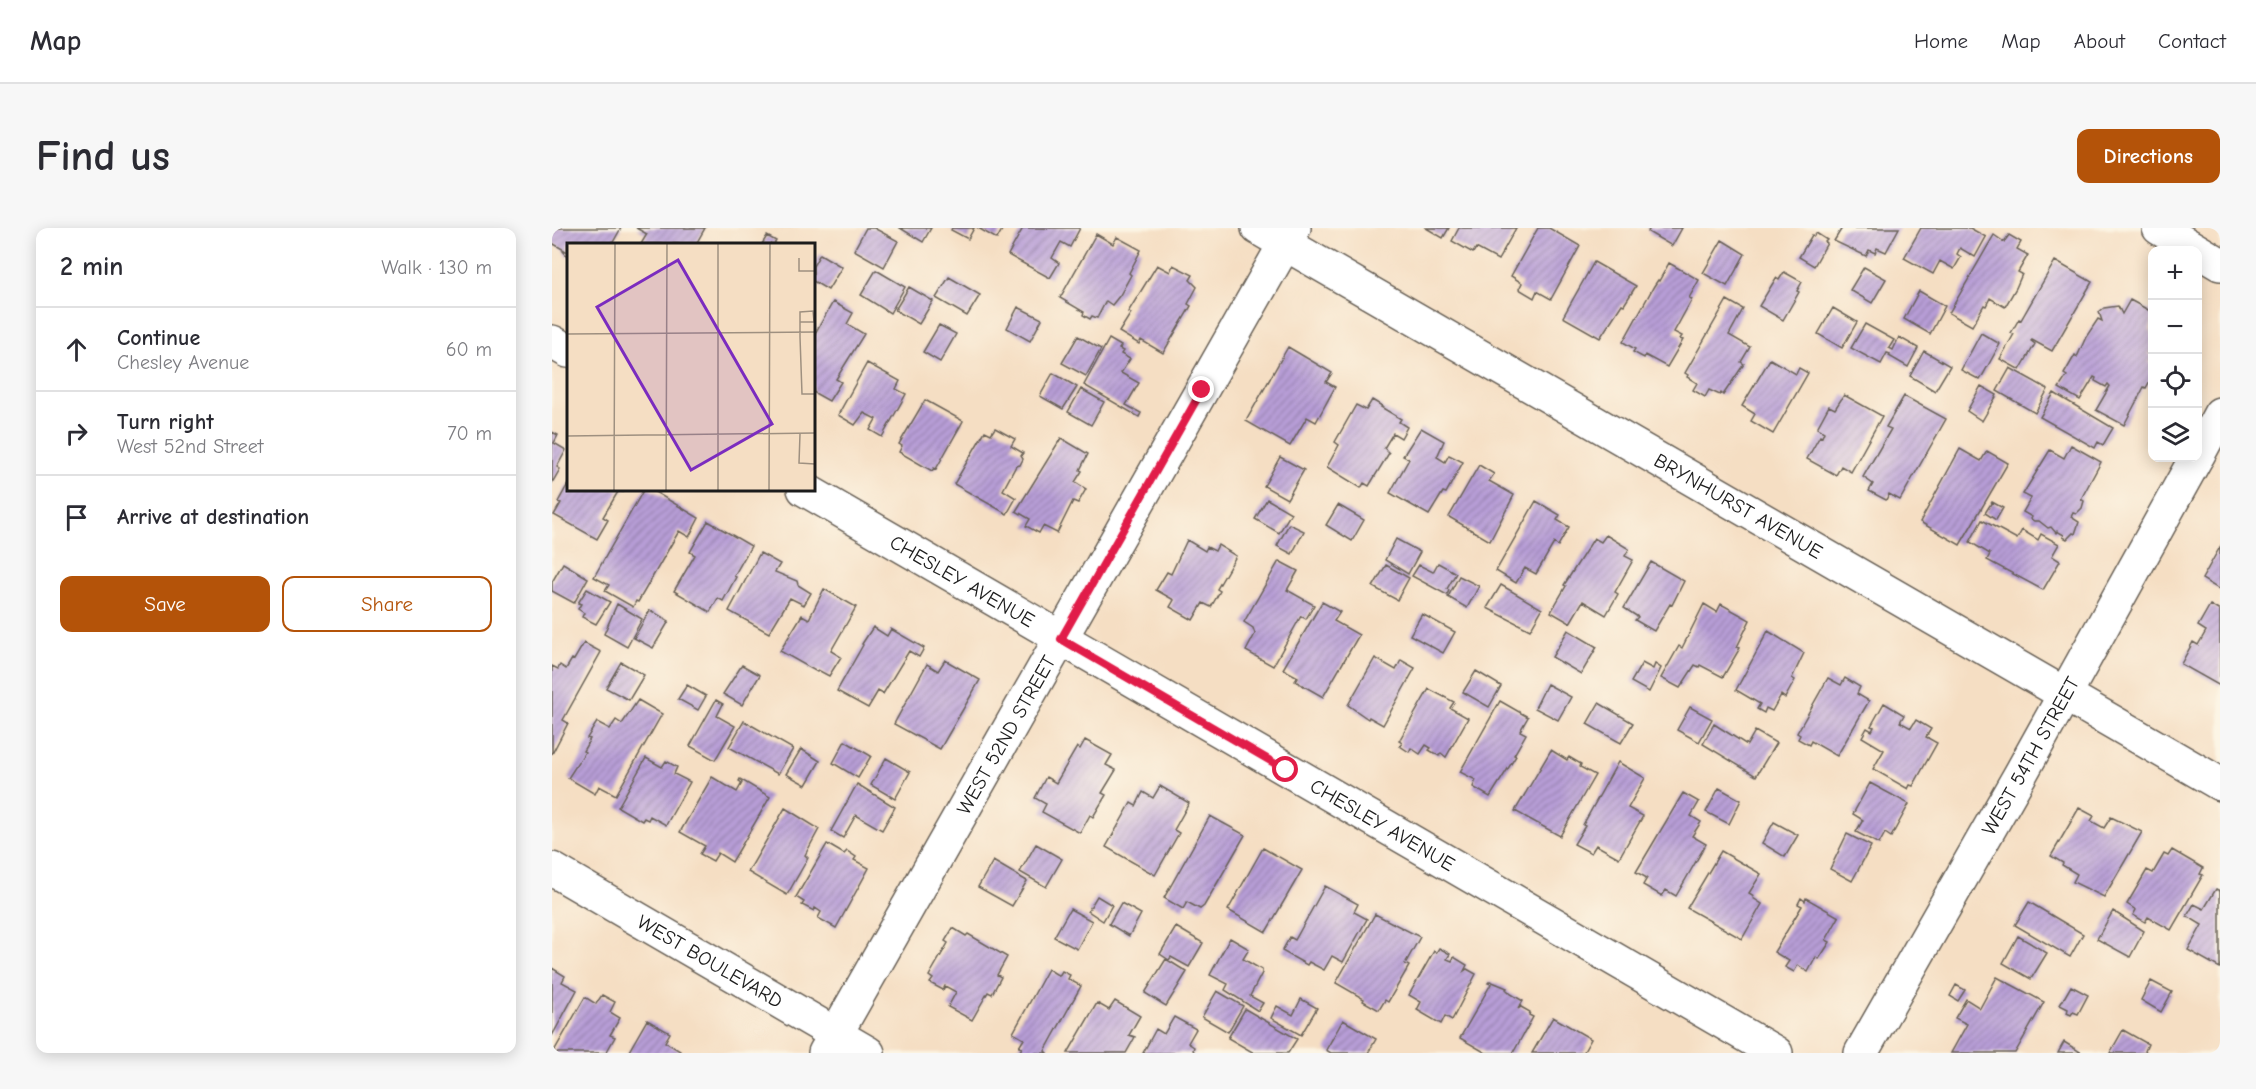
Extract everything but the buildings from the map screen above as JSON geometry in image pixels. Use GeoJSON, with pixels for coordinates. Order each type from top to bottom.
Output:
{"type":"FeatureCollection","features":[{"type":"Feature","properties":{"kind":"street"},"geometry":{"type":"LineString","coordinates":[[2159,228],[2220,264]]}},
{"type":"Feature","properties":{"kind":"street","name":"WEST 52ND STREET"},"geometry":{"type":"LineString","coordinates":[[830,1044],[1061,639],[1279,233]]}},
{"type":"Feature","properties":{"kind":"street","name":"BRYNHURST AVENUE"},"geometry":{"type":"LineString","coordinates":[[1279,233],[2220,784]]}},
{"type":"Feature","properties":{"kind":"street"},"geometry":{"type":"LineString","coordinates":[[552,342],[567,350]]}},
{"type":"Feature","properties":{"kind":"street","name":"WEST 54TH STREET"},"geometry":{"type":"LineString","coordinates":[[2202,447],[2220,414]]}},
{"type":"Feature","properties":{"kind":"street","name":"WEST 54TH STREET"},"geometry":{"type":"LineString","coordinates":[[1861,1053],[2194,462]]}},
{"type":"Feature","properties":{"kind":"street","name":"CHESLEY AVENUE"},"geometry":{"type":"LineString","coordinates":[[806,490],[1776,1053]]}},
{"type":"Feature","properties":{"kind":"street","name":"WEST BOULEVARD"},"geometry":{"type":"LineString","coordinates":[[552,869],[830,1044],[868,1053]]}},
{"type":"Feature","properties":{"kind":"route"},"geometry":{"type":"LineString","coordinates":[[1202,390],[1061,639],[1286,770]]}}]}
